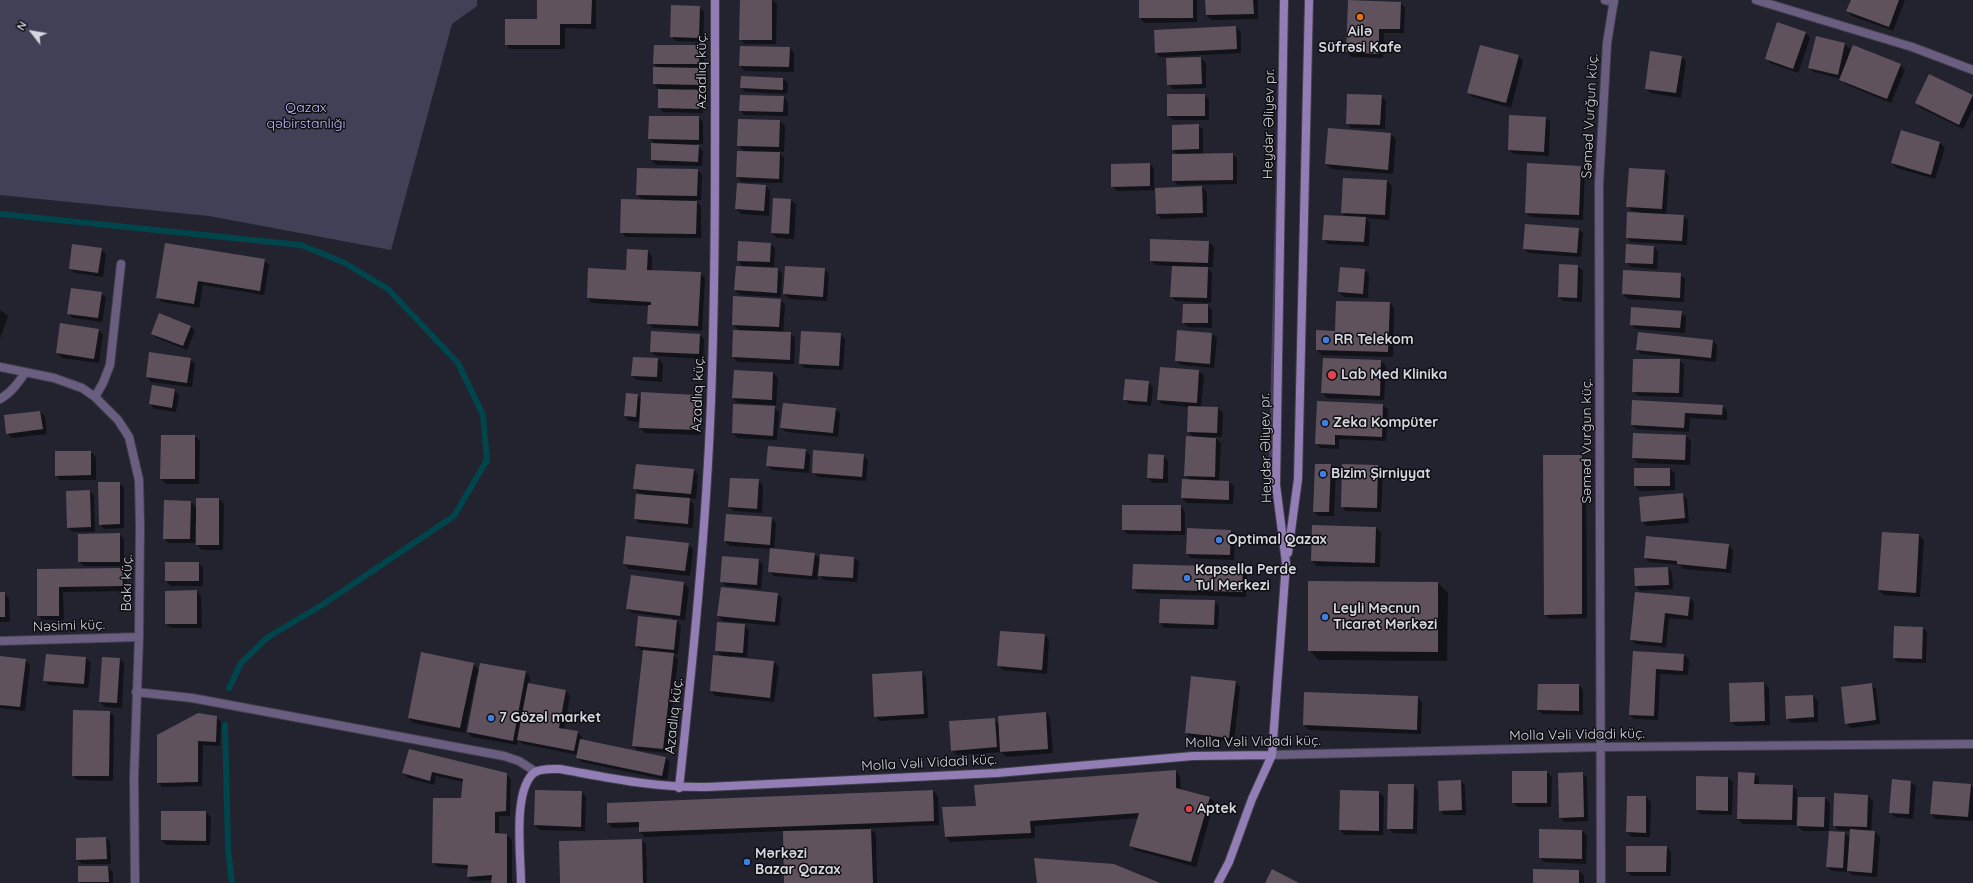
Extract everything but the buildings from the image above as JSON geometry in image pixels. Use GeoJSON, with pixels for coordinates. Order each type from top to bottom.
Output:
{"type":"FeatureCollection","features":[{"type":"Feature","properties":{"kind":"street","name":"Azadlıq küç."},"geometry":{"type":"LineString","coordinates":[[679,788],[697,626],[711,402],[714,316],[715,0]]}},
{"type":"Feature","properties":{"kind":"street","name":"Heydər Əliyev pr."},"geometry":{"type":"LineString","coordinates":[[1218,883],[1229,862],[1252,799],[1272,755],[1286,564],[1276,485],[1284,0]]}},
{"type":"Feature","properties":{"kind":"street"},"geometry":{"type":"LineString","coordinates":[[1286,564],[1298,479],[1310,0]]}},
{"type":"Feature","properties":{"kind":"street"},"geometry":{"type":"LineString","coordinates":[[1605,0],[1614,1]]}},
{"type":"Feature","properties":{"kind":"street"},"geometry":{"type":"LineString","coordinates":[[1756,0],[1912,47],[1973,70]]}},
{"type":"Feature","properties":{"kind":"street","name":"Səməd Vurğun küç."},"geometry":{"type":"LineString","coordinates":[[1601,883],[1599,184],[1605,63],[1614,1]]}},
{"type":"Feature","properties":{"kind":"street"},"geometry":{"type":"LineString","coordinates":[[95,397],[110,365],[121,264]]}},
{"type":"Feature","properties":{"kind":"street","name":"Bakı küç."},"geometry":{"type":"LineString","coordinates":[[0,367],[54,378],[82,388],[95,397],[118,420],[129,437],[139,480],[140,525],[139,637],[134,777],[135,883]]}},
{"type":"Feature","properties":{"kind":"street"},"geometry":{"type":"LineString","coordinates":[[0,399],[12,390],[25,373]]}},
{"type":"Feature","properties":{"kind":"street","name":"Nəsimi küç."},"geometry":{"type":"LineString","coordinates":[[0,641],[139,637]]}},
{"type":"Feature","properties":{"kind":"street"},"geometry":{"type":"LineString","coordinates":[[136,692],[192,698],[519,760],[536,772],[526,783],[522,796],[520,815],[521,883]]}},
{"type":"Feature","properties":{"kind":"street","name":"Molla Vəli Vidadi küç."},"geometry":{"type":"LineString","coordinates":[[536,772],[560,769],[646,785],[679,788],[998,773],[1193,756],[1600,747],[1973,744]]}},
{"type":"Feature","properties":{"kind":"green space","name":"Qazax qəbirstanlığı"},"geometry":{"type":"Polygon","coordinates":[[[0,0],[477,0],[477,6],[452,24],[391,250],[209,216],[0,195],[0,0]]]}},
{"type":"Feature","properties":{"kind":"green space"},"geometry":{"type":"Polygon","coordinates":[[[1280,0],[1288,0],[1277,457],[1269,457],[1280,0]]]}},
{"type":"Feature","properties":{"kind":"waterway"},"geometry":{"type":"LineString","coordinates":[[0,214],[301,245],[343,262],[388,289],[458,363],[483,415],[487,460],[454,516],[322,605],[268,637],[241,663],[229,688]]}},
{"type":"Feature","properties":{"kind":"waterway"},"geometry":{"type":"LineString","coordinates":[[225,725],[228,848],[232,883]]}},
{"type":"Feature","properties":{"kind":"place","name":"Ailə Süfrəsi Kafe"},"geometry":{"type":"Point","coordinates":[1360,17]}},
{"type":"Feature","properties":{"kind":"place","name":"RR Telekom"},"geometry":{"type":"Point","coordinates":[1326,340]}},
{"type":"Feature","properties":{"kind":"place","name":"Lab Med Klinika"},"geometry":{"type":"Point","coordinates":[1332,375]}},
{"type":"Feature","properties":{"kind":"place","name":"Zeka Kompüter"},"geometry":{"type":"Point","coordinates":[1325,423]}},
{"type":"Feature","properties":{"kind":"place","name":"Bizim Şirniyyat"},"geometry":{"type":"Point","coordinates":[1323,474]}},
{"type":"Feature","properties":{"kind":"place","name":"Optimal Qazax"},"geometry":{"type":"Point","coordinates":[1219,540]}},
{"type":"Feature","properties":{"kind":"place","name":"Kapsella Perde Tul Merkezi"},"geometry":{"type":"Point","coordinates":[1187,578]}},
{"type":"Feature","properties":{"kind":"place","name":"Leyli Məcnun Ticarət Mərkəzi"},"geometry":{"type":"Point","coordinates":[1325,617]}},
{"type":"Feature","properties":{"kind":"place","name":"7 Gözəl market"},"geometry":{"type":"Point","coordinates":[491,718]}},
{"type":"Feature","properties":{"kind":"place","name":"Aptek"},"geometry":{"type":"Point","coordinates":[1189,809]}},
{"type":"Feature","properties":{"kind":"place","name":"Mərkəzi Bazar Qazax"},"geometry":{"type":"Point","coordinates":[747,862]}}]}
